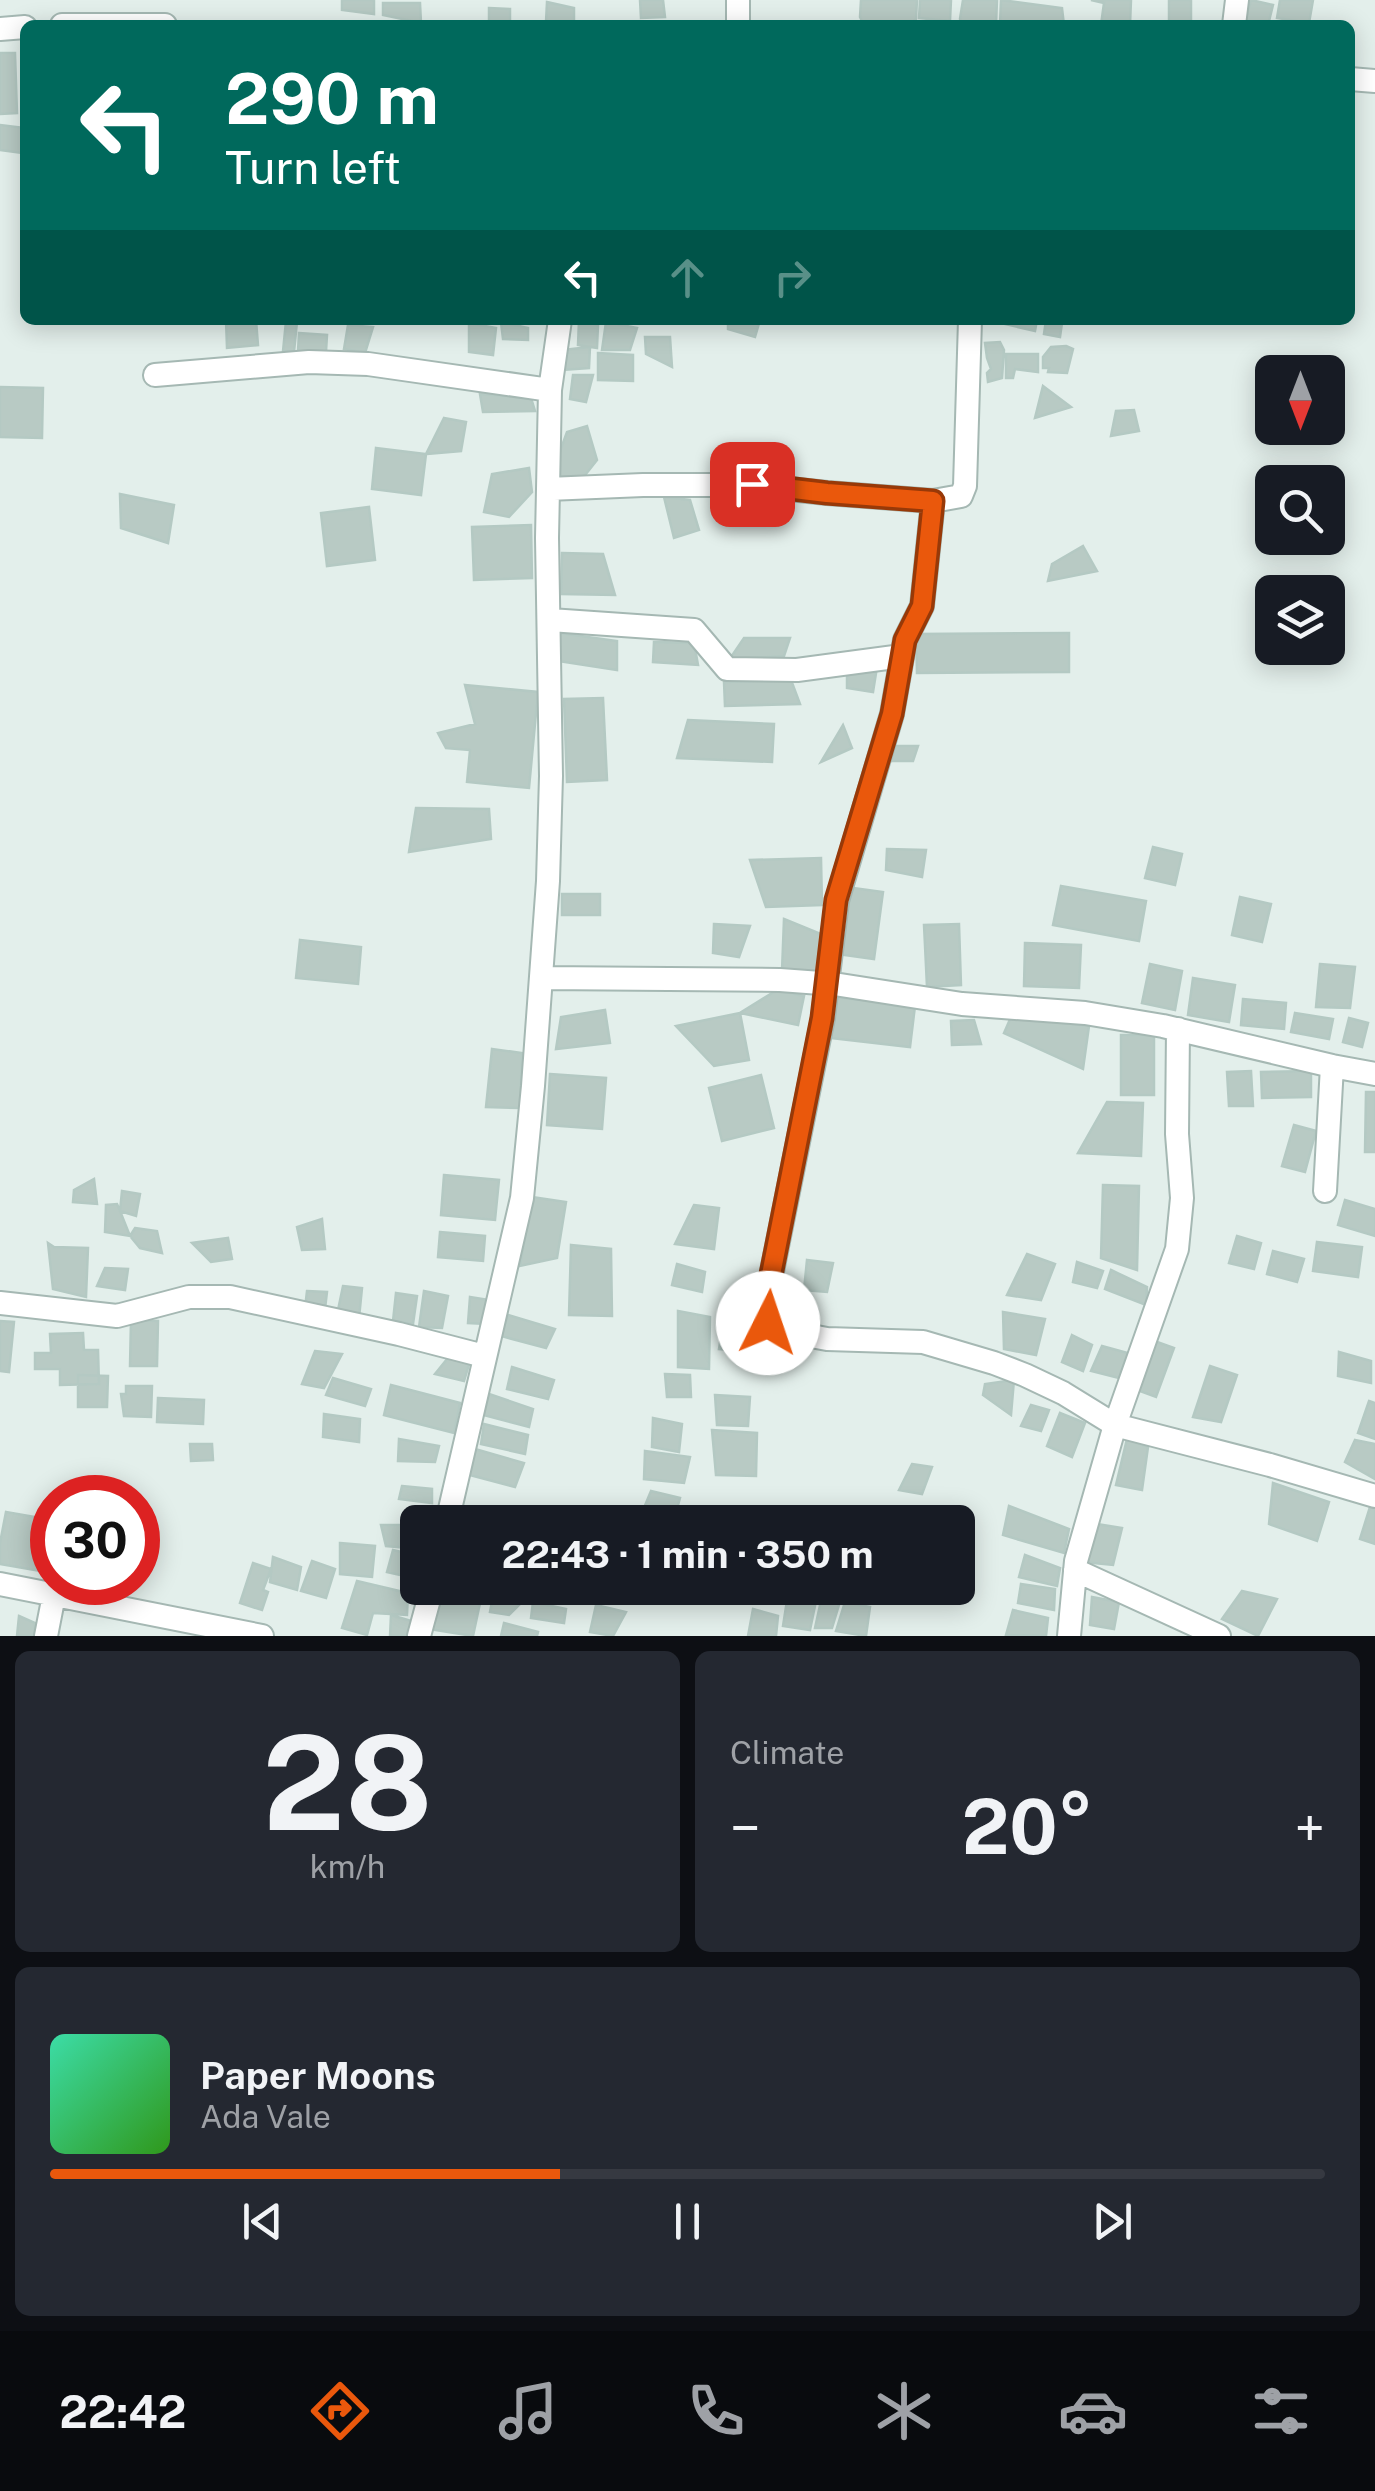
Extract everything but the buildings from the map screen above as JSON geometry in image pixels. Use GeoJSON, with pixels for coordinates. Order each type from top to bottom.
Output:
{"type":"FeatureCollection","features":[{"type":"Feature","properties":{"kind":"street"},"geometry":{"type":"LineString","coordinates":[[86,12],[135,20]]}},
{"type":"Feature","properties":{"kind":"street"},"geometry":{"type":"LineString","coordinates":[[451,1505],[522,1198],[542,978],[551,776],[548,489],[550,390],[559,325]]}},
{"type":"Feature","properties":{"kind":"street"},"geometry":{"type":"LineString","coordinates":[[548,489],[752,484],[933,501],[961,496],[965,486],[970,325]]}},
{"type":"Feature","properties":{"kind":"street"},"geometry":{"type":"LineString","coordinates":[[155,376],[309,362],[368,364],[550,390]]}},
{"type":"Feature","properties":{"kind":"street"},"geometry":{"type":"LineString","coordinates":[[933,501],[922,606],[905,640],[892,714],[836,900],[822,1018],[764,1310],[768,1323],[778,1330],[827,1339],[922,1342],[1024,1375],[1063,1393],[1115,1426],[1375,1496]]}},
{"type":"Feature","properties":{"kind":"street"},"geometry":{"type":"LineString","coordinates":[[550,620],[694,630],[727,668],[797,670],[902,656]]}},
{"type":"Feature","properties":{"kind":"street"},"geometry":{"type":"LineString","coordinates":[[542,978],[780,980],[962,1004],[1085,1013],[1375,1074]]}},
{"type":"Feature","properties":{"kind":"street"},"geometry":{"type":"LineString","coordinates":[[1068,1636],[1075,1570],[1115,1426],[1178,1249],[1182,1198],[1178,1030]]}},
{"type":"Feature","properties":{"kind":"street"},"geometry":{"type":"LineString","coordinates":[[1325,1190],[1332,1066]]}},
{"type":"Feature","properties":{"kind":"street"},"geometry":{"type":"LineString","coordinates":[[0,1303],[117,1316],[189,1298],[230,1298],[484,1356]]}},
{"type":"Feature","properties":{"kind":"street"},"geometry":{"type":"LineString","coordinates":[[1075,1570],[1219,1636]]}},
{"type":"Feature","properties":{"kind":"street"},"geometry":{"type":"LineString","coordinates":[[0,1584],[30,1590]]}},
{"type":"Feature","properties":{"kind":"street"},"geometry":{"type":"LineString","coordinates":[[46,1636],[52,1605]]}},
{"type":"Feature","properties":{"kind":"street"},"geometry":{"type":"LineString","coordinates":[[108,1605],[262,1636]]}},
{"type":"Feature","properties":{"kind":"street"},"geometry":{"type":"LineString","coordinates":[[419,1636],[427,1605]]}},
{"type":"Feature","properties":{"kind":"route"},"geometry":{"type":"LineString","coordinates":[[752,484],[933,501],[922,606],[905,640],[892,714],[836,900],[822,1018],[764,1310],[768,1323]]}}]}
